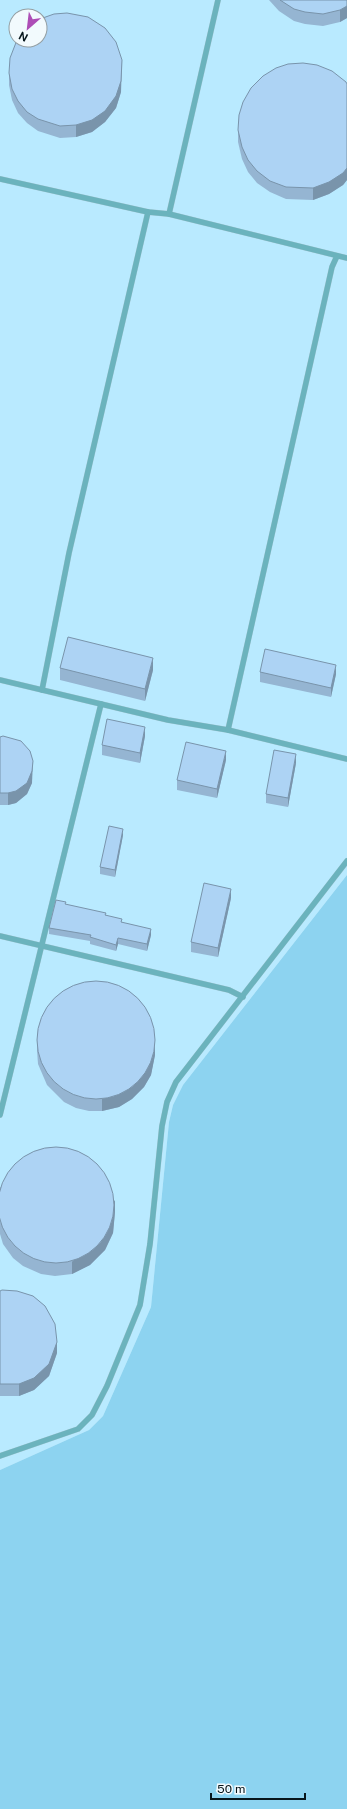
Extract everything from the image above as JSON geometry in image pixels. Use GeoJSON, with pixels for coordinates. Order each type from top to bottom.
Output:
{"type":"FeatureCollection","features":[{"type":"Feature","properties":{"kind":"lane"},"geometry":{"type":"LineString","coordinates":[[169,214],[218,0]]}},
{"type":"Feature","properties":{"kind":"lane"},"geometry":{"type":"LineString","coordinates":[[0,178],[148,212],[169,214],[347,258]]}},
{"type":"Feature","properties":{"kind":"lane"},"geometry":{"type":"LineString","coordinates":[[42,690],[69,553],[148,212]]}},
{"type":"Feature","properties":{"kind":"lane"},"geometry":{"type":"LineString","coordinates":[[228,730],[330,275],[337,256]]}},
{"type":"Feature","properties":{"kind":"lane"},"geometry":{"type":"LineString","coordinates":[[0,680],[168,720],[228,730],[347,759]]}},
{"type":"Feature","properties":{"kind":"lane"},"geometry":{"type":"LineString","coordinates":[[0,1115],[101,704]]}},
{"type":"Feature","properties":{"kind":"lane"},"geometry":{"type":"LineString","coordinates":[[0,1456],[78,1429],[92,1415],[107,1386],[140,1305],[150,1244],[162,1126],[168,1102],[176,1082],[347,861]]}},
{"type":"Feature","properties":{"kind":"lane"},"geometry":{"type":"LineString","coordinates":[[0,936],[229,990],[243,997]]}},
{"type":"Feature","properties":{"kind":"shaded area"},"geometry":{"type":"Polygon","coordinates":[[[0,0],[347,0],[347,875],[183,1085],[173,1105],[169,1122],[151,1307],[103,1416],[89,1430],[0,1470],[0,0]]]}},
{"type":"Feature","properties":{"kind":"shaded area"},"geometry":{"type":"Polygon","coordinates":[[[347,875],[347,1809],[0,1809],[0,1470],[89,1430],[103,1416],[151,1307],[169,1122],[173,1105],[183,1085],[347,875]]]}},
{"type":"Feature","properties":{"kind":"building"},"geometry":{"type":"Polygon","coordinates":[[[280,0],[347,0],[347,6],[340,10],[323,14],[294,9],[280,0]]]}},
{"type":"Feature","properties":{"kind":"building"},"geometry":{"type":"Polygon","coordinates":[[[67,13],[88,17],[105,28],[116,42],[122,60],[121,81],[116,96],[105,111],[92,120],[76,125],[60,126],[38,119],[27,112],[18,101],[12,89],[9,73],[10,58],[14,48],[48,48],[48,16],[67,13]]]}},
{"type":"Feature","properties":{"kind":"building"},"geometry":{"type":"Polygon","coordinates":[[[303,63],[317,65],[332,71],[347,84],[347,168],[343,173],[329,182],[313,188],[286,187],[270,181],[257,171],[248,160],[242,147],[238,130],[239,115],[243,102],[251,88],[263,76],[276,68],[288,64],[303,63]]]}},
{"type":"Feature","properties":{"kind":"building"},"geometry":{"type":"Polygon","coordinates":[[[68,637],[153,658],[145,689],[60,668],[68,637]]]}},
{"type":"Feature","properties":{"kind":"building"},"geometry":{"type":"Polygon","coordinates":[[[265,649],[336,665],[331,688],[260,672],[265,649]]]}},
{"type":"Feature","properties":{"kind":"building"},"geometry":{"type":"Polygon","coordinates":[[[107,719],[145,727],[140,753],[102,745],[107,719]]]}},
{"type":"Feature","properties":{"kind":"building"},"geometry":{"type":"Polygon","coordinates":[[[3,736],[21,741],[30,751],[33,761],[32,771],[27,783],[16,791],[8,793],[0,793],[0,737],[3,736]]]}},
{"type":"Feature","properties":{"kind":"building"},"geometry":{"type":"Polygon","coordinates":[[[186,742],[226,751],[217,789],[177,780],[186,742]]]}},
{"type":"Feature","properties":{"kind":"building"},"geometry":{"type":"Polygon","coordinates":[[[274,750],[296,754],[288,798],[266,794],[274,750]]]}},
{"type":"Feature","properties":{"kind":"building"},"geometry":{"type":"Polygon","coordinates":[[[109,826],[123,829],[115,870],[100,867],[109,826]]]}},
{"type":"Feature","properties":{"kind":"building"},"geometry":{"type":"Polygon","coordinates":[[[204,883],[231,889],[218,948],[191,942],[204,883]]]}},
{"type":"Feature","properties":{"kind":"building"},"geometry":{"type":"Polygon","coordinates":[[[56,900],[66,902],[65,904],[106,913],[105,915],[122,919],[121,922],[151,929],[147,944],[118,938],[116,945],[90,937],[91,935],[49,928],[56,900]]]}},
{"type":"Feature","properties":{"kind":"building"},"geometry":{"type":"Polygon","coordinates":[[[96,981],[107,982],[119,986],[138,998],[150,1017],[154,1029],[154,1051],[150,1063],[138,1082],[119,1094],[107,1098],[96,1099],[85,1098],[73,1094],[54,1082],[42,1063],[38,1051],[37,1040],[38,1029],[42,1017],[54,998],[73,986],[85,982],[96,981]]]}},
{"type":"Feature","properties":{"kind":"building"},"geometry":{"type":"Polygon","coordinates":[[[56,1147],[78,1151],[88,1156],[97,1164],[105,1173],[110,1183],[114,1205],[110,1227],[105,1237],[97,1246],[88,1254],[78,1259],[56,1263],[34,1259],[24,1254],[15,1246],[7,1237],[2,1227],[-2,1205],[2,1183],[7,1173],[15,1164],[24,1156],[34,1151],[56,1147]]]}},
{"type":"Feature","properties":{"kind":"building"},"geometry":{"type":"Polygon","coordinates":[[[0,1291],[17,1291],[33,1296],[45,1306],[55,1324],[57,1342],[49,1364],[34,1378],[19,1384],[0,1384],[0,1291]]]}}]}
